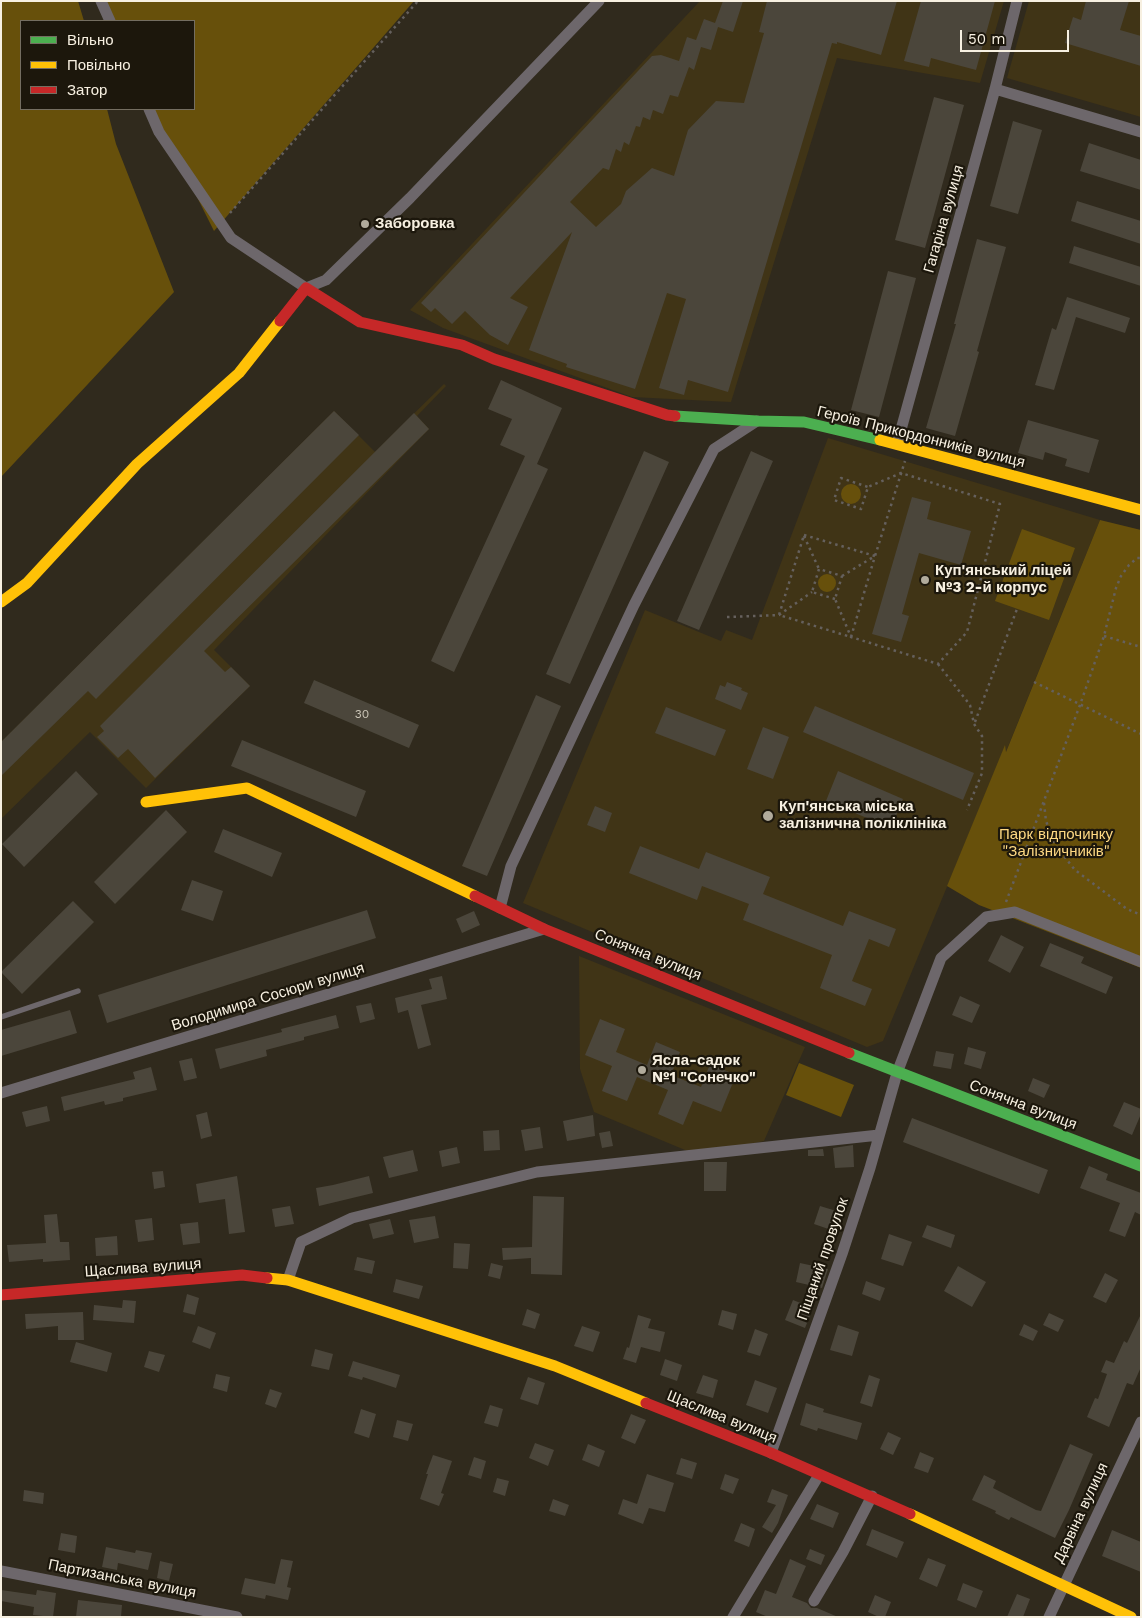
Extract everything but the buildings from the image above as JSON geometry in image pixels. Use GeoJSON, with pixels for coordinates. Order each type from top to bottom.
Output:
{"type":"FeatureCollection","features":[{"type":"Feature","properties":{"kind":"street"},"geometry":{"type":"LineString","coordinates":[[101,1],[110,20]]}},
{"type":"Feature","properties":{"kind":"street"},"geometry":{"type":"LineString","coordinates":[[1,602],[27,583],[137,464],[239,374],[306,288],[326,280],[403,204],[599,1]]}},
{"type":"Feature","properties":{"kind":"street","name":"Гагаріна вулиця"},"geometry":{"type":"LineString","coordinates":[[897,444],[996,89],[1017,1]]}},
{"type":"Feature","properties":{"kind":"street"},"geometry":{"type":"LineString","coordinates":[[996,89],[1141,132]]}},
{"type":"Feature","properties":{"kind":"street"},"geometry":{"type":"LineString","coordinates":[[149,110],[159,132],[231,238],[306,288]]}},
{"type":"Feature","properties":{"kind":"street","name":"Героїв Прикордонників вулиця"},"geometry":{"type":"LineString","coordinates":[[306,288],[360,322],[462,344],[494,360],[667,415],[804,422],[909,447],[1141,510]]}},
{"type":"Feature","properties":{"kind":"street"},"geometry":{"type":"LineString","coordinates":[[500,908],[511,866],[634,606],[714,448],[757,421]]}},
{"type":"Feature","properties":{"kind":"street","name":"Сонячна вулиця"},"geometry":{"type":"LineString","coordinates":[[146,802],[246,788],[544,930],[897,1073],[1141,1166]]}},
{"type":"Feature","properties":{"kind":"street"},"geometry":{"type":"LineString","coordinates":[[1002,915],[1015,912],[1141,962]]}},
{"type":"Feature","properties":{"kind":"street","name":"Піщаний провулок"},"geometry":{"type":"LineString","coordinates":[[771,1453],[842,1254],[897,1073],[941,958],[986,917],[1002,915]]}},
{"type":"Feature","properties":{"kind":"street","name":"Володимира Сосюри вулиця"},"geometry":{"type":"LineString","coordinates":[[1,1093],[544,930]]}},
{"type":"Feature","properties":{"kind":"street"},"geometry":{"type":"LineString","coordinates":[[288,1280],[302,1242],[352,1218],[517,1177],[546,1171],[879,1135]]}},
{"type":"Feature","properties":{"kind":"street","name":"Щаслива вулиця"},"geometry":{"type":"LineString","coordinates":[[1,1296],[242,1275],[288,1280],[555,1366],[872,1496],[1131,1617]]}},
{"type":"Feature","properties":{"kind":"street","name":"Дарвіна вулиця"},"geometry":{"type":"LineString","coordinates":[[1049,1617],[1141,1422]]}},
{"type":"Feature","properties":{"kind":"street"},"geometry":{"type":"LineString","coordinates":[[733,1617],[819,1475]]}},
{"type":"Feature","properties":{"kind":"street"},"geometry":{"type":"LineString","coordinates":[[814,1601],[844,1552],[872,1496]]}},
{"type":"Feature","properties":{"kind":"street","name":"Партизанська вулиця"},"geometry":{"type":"LineString","coordinates":[[1,1570],[237,1617]]}},
{"type":"Feature","properties":{"kind":"lane"},"geometry":{"type":"LineString","coordinates":[[1,1017],[78,991]]}},
{"type":"Feature","properties":{"kind":"path"},"geometry":{"type":"LineString","coordinates":[[221,224],[418,1]]}},
{"type":"Feature","properties":{"kind":"path"},"geometry":{"type":"LineString","coordinates":[[851,637],[909,447]]}},
{"type":"Feature","properties":{"kind":"path"},"geometry":{"type":"LineString","coordinates":[[868,487],[861,509],[834,500],[841,478],[868,487],[900,473],[1000,504],[967,632],[938,664]]}},
{"type":"Feature","properties":{"kind":"path"},"geometry":{"type":"LineString","coordinates":[[804,535],[875,556]]}},
{"type":"Feature","properties":{"kind":"path"},"geometry":{"type":"LineString","coordinates":[[780,615],[812,592],[819,569],[804,535]]}},
{"type":"Feature","properties":{"kind":"path"},"geometry":{"type":"LineString","coordinates":[[780,615],[804,535]]}},
{"type":"Feature","properties":{"kind":"path"},"geometry":{"type":"LineString","coordinates":[[851,637],[835,599],[842,576],[875,556]]}},
{"type":"Feature","properties":{"kind":"path"},"geometry":{"type":"LineString","coordinates":[[1002,915],[1080,705],[1104,636],[1116,588],[1121,576],[1129,565],[1137,558],[1141,558]]}},
{"type":"Feature","properties":{"kind":"path"},"geometry":{"type":"LineString","coordinates":[[819,569],[842,576]]}},
{"type":"Feature","properties":{"kind":"path"},"geometry":{"type":"LineString","coordinates":[[812,592],[835,599]]}},
{"type":"Feature","properties":{"kind":"path"},"geometry":{"type":"LineString","coordinates":[[974,724],[1017,609]]}},
{"type":"Feature","properties":{"kind":"path"},"geometry":{"type":"LineString","coordinates":[[727,618],[780,615],[938,664],[970,705],[974,724],[982,736],[982,773],[967,810]]}},
{"type":"Feature","properties":{"kind":"path"},"geometry":{"type":"LineString","coordinates":[[1104,636],[1141,647]]}},
{"type":"Feature","properties":{"kind":"path"},"geometry":{"type":"LineString","coordinates":[[1034,682],[1141,734]]}},
{"type":"Feature","properties":{"kind":"path"},"geometry":{"type":"LineString","coordinates":[[1044,802],[1046,821],[1055,845],[1075,870],[1127,909],[1141,915]]}},
{"type":"Feature","properties":{"kind":"shaded area"},"geometry":{"type":"Polygon","coordinates":[[[700,1],[1004,1],[980,83],[837,58],[731,402],[632,397],[443,328],[410,310],[700,1]]]}},
{"type":"Feature","properties":{"kind":"shaded area"},"geometry":{"type":"Polygon","coordinates":[[[1029,1],[1141,1],[1141,117],[1007,78],[1029,1]]]}},
{"type":"Feature","properties":{"kind":"shaded area"},"geometry":{"type":"Polygon","coordinates":[[[444,384],[446,386],[417,416],[429,429],[214,650],[250,686],[146,788],[90,732],[1,819],[1,742],[334,411],[375,452],[444,384]]]}},
{"type":"Feature","properties":{"kind":"shaded area","name":"Куп'янська міська залізнична поліклініка"},"geometry":{"type":"Polygon","coordinates":[[[828,438],[1100,520],[1005,754],[1005,747],[883,1041],[867,1047],[523,903],[645,610],[721,641],[726,630],[752,640],[828,438]]]}},
{"type":"Feature","properties":{"kind":"shaded area"},"geometry":{"type":"Polygon","coordinates":[[[579,956],[805,1047],[764,1141],[697,1155],[594,1112],[580,1069],[579,956]]]}},
{"type":"Feature","properties":{"kind":"green space"},"geometry":{"type":"Polygon","coordinates":[[[1,1],[78,1],[84,20],[20,20],[20,110],[107,110],[116,144],[174,292],[1,477],[1,1]]]}},
{"type":"Feature","properties":{"kind":"green space"},"geometry":{"type":"Polygon","coordinates":[[[104,1],[414,1],[214,231],[154,110],[195,110],[195,20],[112,20],[104,1]]]}},
{"type":"Feature","properties":{"kind":"green space"},"geometry":{"type":"Polygon","coordinates":[[[851,484],[858,487],[861,494],[858,501],[851,504],[844,501],[841,494],[844,487],[851,484]]]}},
{"type":"Feature","properties":{"kind":"green space","name":"Парк відпочинку \"Залізничників\""},"geometry":{"type":"Polygon","coordinates":[[[1100,520],[1141,530],[1141,968],[979,905],[947,886],[1005,745],[1006,752],[1100,520]]]}},
{"type":"Feature","properties":{"kind":"green space"},"geometry":{"type":"Polygon","coordinates":[[[1022,529],[1075,548],[1049,620],[995,601],[1022,529]]]}},
{"type":"Feature","properties":{"kind":"green space"},"geometry":{"type":"Polygon","coordinates":[[[827,574],[835,579],[836,583],[831,591],[827,592],[819,587],[818,583],[823,575],[827,574]]]}},
{"type":"Feature","properties":{"kind":"green space"},"geometry":{"type":"Polygon","coordinates":[[[799,1063],[854,1085],[841,1117],[786,1095],[799,1063]]]}},
{"type":"Feature","properties":{"kind":"traffic: fast"},"geometry":{"type":"LineString","coordinates":[[675,416],[804,422],[880,440]]}},
{"type":"Feature","properties":{"kind":"traffic: fast"},"geometry":{"type":"LineString","coordinates":[[849,1053],[1141,1166]]}},
{"type":"Feature","properties":{"kind":"traffic: slow"},"geometry":{"type":"LineString","coordinates":[[1,602],[27,583],[137,464],[239,373],[280,321]]}},
{"type":"Feature","properties":{"kind":"traffic: slow"},"geometry":{"type":"LineString","coordinates":[[880,440],[1141,510]]}},
{"type":"Feature","properties":{"kind":"traffic: slow"},"geometry":{"type":"LineString","coordinates":[[146,802],[247,788],[475,896]]}},
{"type":"Feature","properties":{"kind":"traffic: slow"},"geometry":{"type":"LineString","coordinates":[[267,1278],[288,1280],[555,1366],[646,1403]]}},
{"type":"Feature","properties":{"kind":"traffic: slow"},"geometry":{"type":"LineString","coordinates":[[910,1514],[1131,1617]]}},
{"type":"Feature","properties":{"kind":"traffic: jam"},"geometry":{"type":"LineString","coordinates":[[280,321],[306,288],[360,322],[462,345],[494,359],[675,416]]}},
{"type":"Feature","properties":{"kind":"traffic: jam"},"geometry":{"type":"LineString","coordinates":[[475,896],[544,929],[849,1053]]}},
{"type":"Feature","properties":{"kind":"traffic: jam"},"geometry":{"type":"LineString","coordinates":[[1,1295],[242,1275],[267,1278]]}},
{"type":"Feature","properties":{"kind":"traffic: jam"},"geometry":{"type":"LineString","coordinates":[[646,1403],[771,1453],[910,1514]]}},
{"type":"Feature","properties":{"kind":"place","name":"Заборовка"},"geometry":{"type":"Point","coordinates":[365,224]}},
{"type":"Feature","properties":{"kind":"place","name":"Куп'янський ліцей №3 2-й корпус"},"geometry":{"type":"Point","coordinates":[925,580]}},
{"type":"Feature","properties":{"kind":"place","name":"Куп'янська міська залізнична поліклініка"},"geometry":{"type":"Point","coordinates":[768,816]}},
{"type":"Feature","properties":{"kind":"place","name":"Ясла-садок №1 \"Сонечко\""},"geometry":{"type":"Point","coordinates":[642,1070]}}]}
